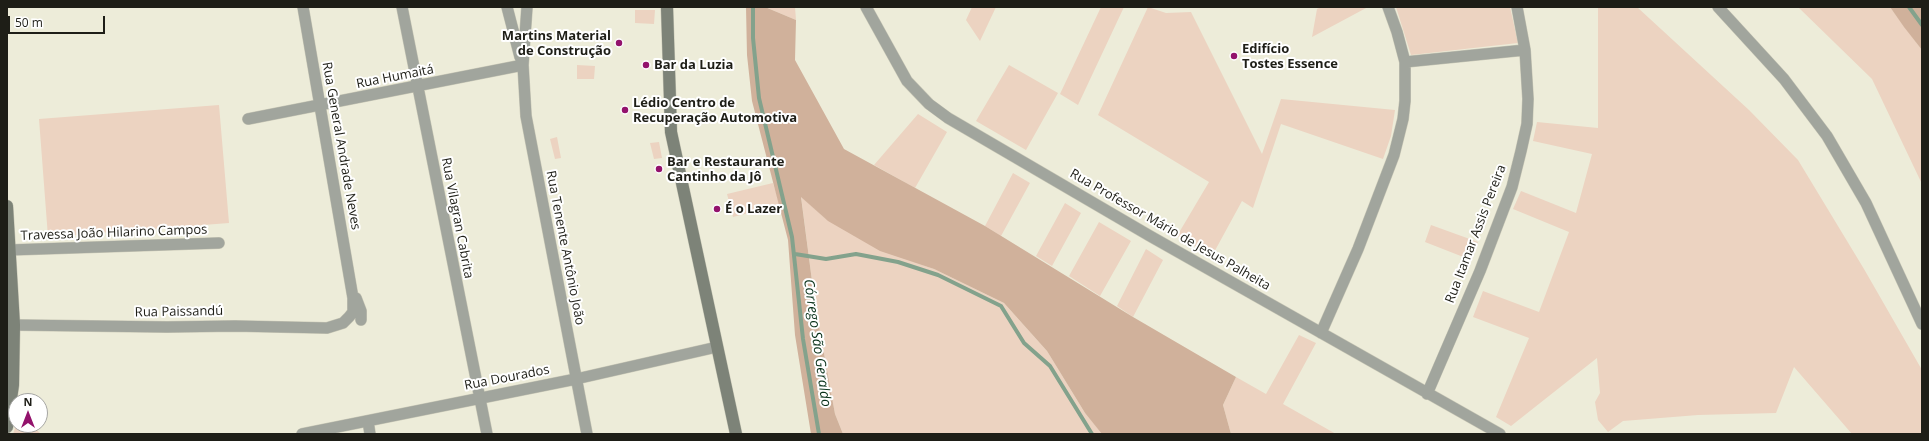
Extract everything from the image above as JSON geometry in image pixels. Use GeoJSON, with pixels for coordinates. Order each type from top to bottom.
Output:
{"type":"FeatureCollection","features":[{"type":"Feature","properties":{"kind":"main road"},"geometry":{"type":"LineString","coordinates":[[667,7],[671,132],[736,434]]}},
{"type":"Feature","properties":{"kind":"main road"},"geometry":{"type":"LineString","coordinates":[[7,206],[14,325],[13,385],[7,427]]}},
{"type":"Feature","properties":{"kind":"street","name":"Rua General Andrade Neves"},"geometry":{"type":"LineString","coordinates":[[303,7],[352,290],[354,306],[353,312],[343,323]]}},
{"type":"Feature","properties":{"kind":"street","name":"Rua Vilagran Cabrita"},"geometry":{"type":"LineString","coordinates":[[402,7],[487,434]]}},
{"type":"Feature","properties":{"kind":"street","name":"Rua Tenente Antônio João"},"geometry":{"type":"LineString","coordinates":[[507,7],[523,66]]}},
{"type":"Feature","properties":{"kind":"street"},"geometry":{"type":"LineString","coordinates":[[510,7],[519,9],[523,7]]}},
{"type":"Feature","properties":{"kind":"street","name":"Rua Tenente Antônio João"},"geometry":{"type":"LineString","coordinates":[[527,7],[523,66],[529,131],[587,434]]}},
{"type":"Feature","properties":{"kind":"street","name":"Rua Professor Mário de Jesus Palheita"},"geometry":{"type":"LineString","coordinates":[[866,7],[907,80],[929,104],[948,118],[1150,236],[1500,434]]}},
{"type":"Feature","properties":{"kind":"street"},"geometry":{"type":"LineString","coordinates":[[1321,333],[1358,249],[1394,155],[1403,119],[1405,101],[1405,62],[1397,32],[1388,7]]}},
{"type":"Feature","properties":{"kind":"street","name":"Rua Itamar Assis Pereira"},"geometry":{"type":"LineString","coordinates":[[1427,394],[1480,271],[1512,187],[1527,124],[1528,99],[1526,50],[1517,7]]}},
{"type":"Feature","properties":{"kind":"street"},"geometry":{"type":"LineString","coordinates":[[1718,7],[1784,79],[1827,136],[1866,203],[1922,324]]}},
{"type":"Feature","properties":{"kind":"street"},"geometry":{"type":"LineString","coordinates":[[1405,62],[1526,50]]}},
{"type":"Feature","properties":{"kind":"street","name":"Rua Humaitá"},"geometry":{"type":"LineString","coordinates":[[248,119],[523,66]]}},
{"type":"Feature","properties":{"kind":"street","name":"Travessa João Hilarino Campos"},"geometry":{"type":"LineString","coordinates":[[9,250],[220,243]]}},
{"type":"Feature","properties":{"kind":"street","name":"Rua General Andrade Neves"},"geometry":{"type":"LineString","coordinates":[[352,290],[361,310],[361,320]]}},
{"type":"Feature","properties":{"kind":"street","name":"Rua Paissandú"},"geometry":{"type":"LineString","coordinates":[[14,325],[327,328],[343,323]]}},
{"type":"Feature","properties":{"kind":"street","name":"Rua Dourados"},"geometry":{"type":"LineString","coordinates":[[302,434],[576,379],[717,348]]}},
{"type":"Feature","properties":{"kind":"street"},"geometry":{"type":"LineString","coordinates":[[368,421],[370,434]]}},
{"type":"Feature","properties":{"kind":"shaded area"},"geometry":{"type":"Polygon","coordinates":[[[746,7],[765,7],[796,20],[795,60],[844,149],[985,226],[1133,317],[1236,377],[1223,405],[1231,434],[1102,434],[1085,413],[1047,351],[1004,303],[934,269],[880,251],[828,221],[801,197],[815,304],[835,414],[843,434],[811,434],[795,335],[788,240],[752,101],[747,55],[746,7]]]}},
{"type":"Feature","properties":{"kind":"shaded area"},"geometry":{"type":"Polygon","coordinates":[[[765,7],[795,7],[796,20],[765,7]]]}},
{"type":"Feature","properties":{"kind":"shaded area"},"geometry":{"type":"Polygon","coordinates":[[[972,7],[996,7],[980,41],[966,20],[972,7]]]}},
{"type":"Feature","properties":{"kind":"shaded area"},"geometry":{"type":"Polygon","coordinates":[[[1101,7],[1124,7],[1078,105],[1060,94],[1101,7]]]}},
{"type":"Feature","properties":{"kind":"shaded area"},"geometry":{"type":"Polygon","coordinates":[[[1148,7],[1166,13],[1191,12],[1262,154],[1281,99],[1395,110],[1391,136],[1383,159],[1281,124],[1253,208],[1242,201],[1212,256],[1177,236],[1209,182],[1098,115],[1148,7]]]}},
{"type":"Feature","properties":{"kind":"shaded area"},"geometry":{"type":"Polygon","coordinates":[[[1321,7],[1368,7],[1312,37],[1317,9],[1321,7]]]}},
{"type":"Feature","properties":{"kind":"shaded area"},"geometry":{"type":"Polygon","coordinates":[[[1396,7],[1510,7],[1518,43],[1411,55],[1396,7]]]}},
{"type":"Feature","properties":{"kind":"shaded area"},"geometry":{"type":"Polygon","coordinates":[[[1598,7],[1637,7],[1749,110],[1798,160],[1864,269],[1922,370],[1922,434],[1852,434],[1794,367],[1776,413],[1698,415],[1623,421],[1608,432],[1598,420],[1595,402],[1600,393],[1597,358],[1511,426],[1496,417],[1529,338],[1473,317],[1483,291],[1539,312],[1569,232],[1513,209],[1521,191],[1576,213],[1592,154],[1533,141],[1537,122],[1598,128],[1598,7]]]}},
{"type":"Feature","properties":{"kind":"shaded area"},"geometry":{"type":"Polygon","coordinates":[[[1798,7],[1890,7],[1922,50],[1922,184],[1872,79],[1798,7]]]}},
{"type":"Feature","properties":{"kind":"shaded area"},"geometry":{"type":"Polygon","coordinates":[[[1890,7],[1922,7],[1922,50],[1904,27],[1890,7]]]}},
{"type":"Feature","properties":{"kind":"shaded area"},"geometry":{"type":"Polygon","coordinates":[[[635,10],[655,10],[654,24],[635,23],[635,10]]]}},
{"type":"Feature","properties":{"kind":"shaded area"},"geometry":{"type":"Polygon","coordinates":[[[577,65],[595,66],[594,79],[577,79],[577,65]]]}},
{"type":"Feature","properties":{"kind":"shaded area"},"geometry":{"type":"Polygon","coordinates":[[[1009,65],[1058,93],[1026,150],[976,121],[1009,65]]]}},
{"type":"Feature","properties":{"kind":"shaded area"},"geometry":{"type":"Polygon","coordinates":[[[219,105],[229,223],[48,237],[39,119],[219,105]]]}},
{"type":"Feature","properties":{"kind":"shaded area"},"geometry":{"type":"Polygon","coordinates":[[[918,114],[947,132],[915,188],[874,165],[918,114]]]}},
{"type":"Feature","properties":{"kind":"shaded area"},"geometry":{"type":"Polygon","coordinates":[[[557,137],[561,158],[555,159],[550,139],[557,137]]]}},
{"type":"Feature","properties":{"kind":"shaded area"},"geometry":{"type":"Polygon","coordinates":[[[659,142],[662,158],[654,159],[650,143],[659,142]]]}},
{"type":"Feature","properties":{"kind":"shaded area"},"geometry":{"type":"Polygon","coordinates":[[[1013,173],[1030,183],[1001,236],[985,226],[1013,173]]]}},
{"type":"Feature","properties":{"kind":"shaded area"},"geometry":{"type":"Polygon","coordinates":[[[773,183],[780,205],[733,217],[727,194],[773,183]]]}},
{"type":"Feature","properties":{"kind":"shaded area"},"geometry":{"type":"Polygon","coordinates":[[[801,196],[825,218],[876,248],[934,269],[1004,303],[1047,351],[1085,413],[1103,434],[843,434],[835,414],[815,304],[801,196]]]}},
{"type":"Feature","properties":{"kind":"shaded area"},"geometry":{"type":"Polygon","coordinates":[[[1065,203],[1081,213],[1052,266],[1036,256],[1065,203]]]}},
{"type":"Feature","properties":{"kind":"shaded area"},"geometry":{"type":"Polygon","coordinates":[[[1099,222],[1131,241],[1100,296],[1069,276],[1099,222]]]}},
{"type":"Feature","properties":{"kind":"shaded area"},"geometry":{"type":"Polygon","coordinates":[[[1431,225],[1478,242],[1471,260],[1425,242],[1431,225]]]}},
{"type":"Feature","properties":{"kind":"shaded area"},"geometry":{"type":"Polygon","coordinates":[[[1146,249],[1163,260],[1133,317],[1117,306],[1146,249]]]}},
{"type":"Feature","properties":{"kind":"shaded area"},"geometry":{"type":"Polygon","coordinates":[[[1299,335],[1316,343],[1283,404],[1336,434],[1231,434],[1223,405],[1236,377],[1266,394],[1299,335]]]}},
{"type":"Feature","properties":{"kind":"shaded area"},"geometry":{"type":"Polygon","coordinates":[[[40,433],[41,434],[13,434],[40,433]]]}},
{"type":"Feature","properties":{"kind":"waterway","name":"Córrego São Geraldo"},"geometry":{"type":"LineString","coordinates":[[753,7],[753,38],[759,98],[792,237],[803,339],[819,434]]}},
{"type":"Feature","properties":{"kind":"waterway"},"geometry":{"type":"LineString","coordinates":[[1909,7],[1922,25]]}},
{"type":"Feature","properties":{"kind":"waterway","name":"Córrego São Geraldo"},"geometry":{"type":"LineString","coordinates":[[795,254],[826,259],[856,254],[898,262],[938,275],[1001,306],[1024,343],[1050,366],[1092,434]]}},
{"type":"Feature","properties":{"kind":"place","name":"Martins Material de Construção"},"geometry":{"type":"Point","coordinates":[619,43]}},
{"type":"Feature","properties":{"kind":"place","name":"Edifício Tostes Essence"},"geometry":{"type":"Point","coordinates":[1234,56]}},
{"type":"Feature","properties":{"kind":"place","name":"Bar da Luzia"},"geometry":{"type":"Point","coordinates":[646,65]}},
{"type":"Feature","properties":{"kind":"place","name":"Lédio Centro de Recuperação Automotiva"},"geometry":{"type":"Point","coordinates":[625,110]}},
{"type":"Feature","properties":{"kind":"place","name":"Bar e Restaurante Cantinho da Jô"},"geometry":{"type":"Point","coordinates":[659,169]}},
{"type":"Feature","properties":{"kind":"place","name":"É o Lazer"},"geometry":{"type":"Point","coordinates":[717,209]}}]}
